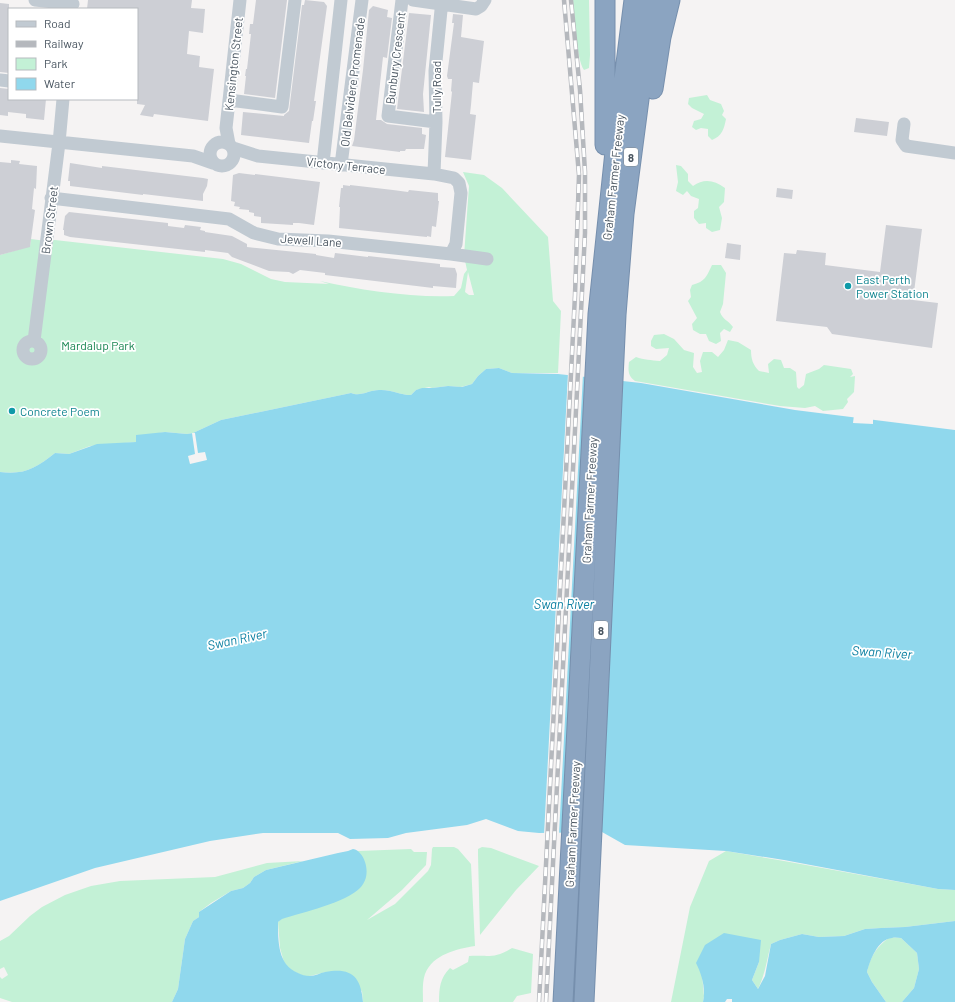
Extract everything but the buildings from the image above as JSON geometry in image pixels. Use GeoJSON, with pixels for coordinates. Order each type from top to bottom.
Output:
{"type":"FeatureCollection","features":[{"type":"Feature","properties":{"kind":"highway"},"geometry":{"type":"LineString","coordinates":[[605,0],[607,315]]}},
{"type":"Feature","properties":{"kind":"highway","name":"Graham Farmer Freeway"},"geometry":{"type":"LineString","coordinates":[[563,1002],[607,315],[616,142],[634,0]]}},
{"type":"Feature","properties":{"kind":"highway","name":"Graham Farmer Freeway"},"geometry":{"type":"LineString","coordinates":[[584,1002],[607,315],[624,214],[652,0]]}},
{"type":"Feature","properties":{"kind":"highway"},"geometry":{"type":"LineString","coordinates":[[607,315],[661,37],[670,0]]}},
{"type":"Feature","properties":{"kind":"highway"},"geometry":{"type":"LineString","coordinates":[[587,945],[587,1002]]}},
{"type":"Feature","properties":{"kind":"street"},"geometry":{"type":"LineString","coordinates":[[35,0],[73,4]]}},
{"type":"Feature","properties":{"kind":"street","name":"Kensington Street"},"geometry":{"type":"LineString","coordinates":[[222,152],[240,0]]}},
{"type":"Feature","properties":{"kind":"street"},"geometry":{"type":"LineString","coordinates":[[229,100],[282,107],[296,0]]}},
{"type":"Feature","properties":{"kind":"street","name":"Old Belvidere Promenade"},"geometry":{"type":"LineString","coordinates":[[323,163],[341,0]]}},
{"type":"Feature","properties":{"kind":"street","name":"Old Belvidere Promenade"},"geometry":{"type":"LineString","coordinates":[[341,165],[362,0]]}},
{"type":"Feature","properties":{"kind":"street","name":"Bunbury Crescent"},"geometry":{"type":"LineString","coordinates":[[402,0],[388,116],[436,122]]}},
{"type":"Feature","properties":{"kind":"street"},"geometry":{"type":"LineString","coordinates":[[413,0],[442,2],[476,9],[481,6],[485,0]]}},
{"type":"Feature","properties":{"kind":"street","name":"Tully Road"},"geometry":{"type":"LineString","coordinates":[[434,174],[436,122],[435,71],[442,2]]}},
{"type":"Feature","properties":{"kind":"street","name":"Brown Street"},"geometry":{"type":"LineString","coordinates":[[34,341],[59,143],[63,100]]}},
{"type":"Feature","properties":{"kind":"street"},"geometry":{"type":"LineString","coordinates":[[904,124],[902,140],[906,146],[955,153]]}},
{"type":"Feature","properties":{"kind":"street","name":"Victory Terrace"},"geometry":{"type":"LineString","coordinates":[[0,136],[193,156],[222,152],[434,174]]}},
{"type":"Feature","properties":{"kind":"street"},"geometry":{"type":"LineString","coordinates":[[434,174],[454,178],[460,188],[461,193],[456,244],[451,254]]}},
{"type":"Feature","properties":{"kind":"street","name":"Jewell Lane"},"geometry":{"type":"LineString","coordinates":[[51,198],[229,219],[254,233],[278,239],[328,241],[487,259]]}},
{"type":"Feature","properties":{"kind":"green space"},"geometry":{"type":"Polygon","coordinates":[[[573,0],[589,0],[590,55],[589,68],[584,70],[579,56],[573,0]]]}},
{"type":"Feature","properties":{"kind":"green space"},"geometry":{"type":"Polygon","coordinates":[[[707,95],[710,100],[721,104],[724,111],[722,115],[726,119],[722,132],[712,140],[708,136],[708,129],[701,128],[696,130],[692,127],[694,121],[701,119],[704,114],[692,108],[688,104],[689,98],[707,95]]]}},
{"type":"Feature","properties":{"kind":"green space"},"geometry":{"type":"Polygon","coordinates":[[[676,165],[681,166],[688,174],[688,181],[693,186],[697,183],[709,181],[717,183],[725,188],[724,202],[719,207],[722,218],[720,230],[712,232],[706,228],[706,223],[699,224],[694,218],[694,211],[698,208],[699,199],[691,196],[687,191],[683,195],[676,191],[678,182],[676,165]]]}},
{"type":"Feature","properties":{"kind":"green space","name":"Mardalup Park"},"geometry":{"type":"Polygon","coordinates":[[[463,172],[484,175],[502,188],[548,237],[553,301],[561,311],[558,373],[512,373],[499,368],[486,369],[472,384],[461,387],[429,387],[416,390],[411,395],[383,390],[375,390],[362,394],[351,393],[221,420],[193,433],[187,434],[165,432],[136,437],[136,442],[90,446],[69,454],[55,453],[42,463],[30,469],[9,473],[0,472],[0,255],[30,246],[31,239],[46,241],[46,239],[223,259],[241,264],[271,279],[285,282],[329,284],[320,281],[387,293],[421,296],[454,296],[461,288],[464,274],[467,270],[464,256],[469,186],[463,172]],[[468,272],[465,292],[469,295],[474,295],[468,272]]]}},
{"type":"Feature","properties":{"kind":"green space"},"geometry":{"type":"Polygon","coordinates":[[[712,265],[721,265],[726,273],[723,304],[720,312],[733,327],[730,332],[724,329],[720,333],[721,341],[716,344],[709,341],[706,334],[700,334],[693,330],[692,324],[697,318],[688,301],[691,297],[690,290],[692,285],[705,278],[712,265]]]}},
{"type":"Feature","properties":{"kind":"green space"},"geometry":{"type":"Polygon","coordinates":[[[664,334],[674,339],[684,350],[694,353],[693,367],[697,373],[702,372],[700,361],[703,352],[712,352],[718,357],[724,350],[728,340],[738,342],[751,350],[753,362],[759,371],[769,373],[768,364],[774,359],[781,360],[784,368],[790,368],[796,372],[797,387],[799,389],[804,385],[806,374],[819,369],[824,365],[851,369],[853,374],[850,377],[855,376],[854,392],[847,399],[848,402],[843,409],[823,411],[815,406],[805,408],[780,406],[635,381],[629,373],[629,362],[636,357],[660,361],[667,355],[669,348],[656,349],[651,346],[651,341],[654,335],[664,334]]]}},
{"type":"Feature","properties":{"kind":"green space"},"geometry":{"type":"Polygon","coordinates":[[[433,847],[454,847],[458,849],[471,864],[475,946],[446,954],[440,957],[429,967],[424,977],[423,1002],[363,1002],[362,991],[326,972],[304,976],[290,970],[284,962],[280,948],[278,922],[358,851],[411,849],[414,852],[427,852],[426,865],[402,890],[367,920],[395,904],[428,871],[431,865],[433,847]]]}},
{"type":"Feature","properties":{"kind":"green space"},"geometry":{"type":"Polygon","coordinates":[[[482,847],[491,848],[539,866],[516,890],[480,935],[478,849],[482,847]]]}},
{"type":"Feature","properties":{"kind":"green space"},"geometry":{"type":"Polygon","coordinates":[[[726,851],[938,889],[955,890],[955,921],[905,927],[865,929],[844,936],[819,937],[802,934],[780,940],[771,944],[764,973],[758,989],[752,980],[759,962],[702,974],[704,996],[703,1002],[671,1002],[690,907],[709,861],[726,851]]]}},
{"type":"Feature","properties":{"kind":"green space"},"geometry":{"type":"Polygon","coordinates":[[[303,861],[266,870],[254,877],[250,883],[243,888],[231,891],[199,912],[199,917],[193,921],[185,939],[178,989],[172,1002],[12,1002],[0,998],[0,977],[2,979],[8,975],[4,967],[0,969],[0,941],[9,936],[42,907],[65,895],[91,886],[120,881],[215,877],[267,863],[303,861]]]}},
{"type":"Feature","properties":{"kind":"green space"},"geometry":{"type":"Polygon","coordinates":[[[890,937],[901,938],[917,953],[919,969],[914,988],[902,1002],[886,1002],[867,972],[870,961],[875,952],[881,944],[890,937]]]}},
{"type":"Feature","properties":{"kind":"green space"},"geometry":{"type":"Polygon","coordinates":[[[512,948],[533,954],[531,993],[517,996],[513,1002],[439,1002],[441,984],[444,976],[450,968],[453,970],[468,962],[469,956],[496,955],[512,948]]]}},
{"type":"Feature","properties":{"kind":"water","name":"Swan River"},"geometry":{"type":"Polygon","coordinates":[[[499,368],[512,373],[558,374],[641,383],[795,410],[955,430],[955,890],[938,889],[784,860],[726,851],[625,845],[602,832],[539,833],[518,831],[486,819],[467,825],[406,833],[388,838],[350,839],[338,833],[263,833],[210,841],[95,868],[0,901],[0,472],[9,473],[30,469],[42,463],[55,453],[69,454],[97,444],[136,442],[136,435],[165,432],[187,434],[193,433],[221,420],[351,393],[362,394],[375,390],[383,390],[411,395],[416,390],[422,388],[448,386],[462,387],[472,384],[486,369],[499,368]]]}},
{"type":"Feature","properties":{"kind":"water"},"geometry":{"type":"Polygon","coordinates":[[[353,849],[360,854],[366,865],[366,876],[360,888],[354,893],[335,902],[282,919],[278,922],[278,937],[280,952],[286,964],[291,969],[305,976],[314,976],[325,972],[334,971],[348,972],[353,975],[360,986],[363,1002],[172,1002],[178,989],[185,939],[193,921],[199,917],[199,912],[231,891],[243,888],[250,883],[254,877],[266,870],[353,849]]]}},
{"type":"Feature","properties":{"kind":"water"},"geometry":{"type":"Polygon","coordinates":[[[955,921],[955,1002],[902,1002],[914,988],[919,969],[917,953],[901,938],[895,938],[887,939],[879,946],[875,951],[867,972],[886,1002],[732,1002],[732,999],[727,999],[725,1002],[703,1002],[703,982],[696,963],[705,945],[724,933],[761,940],[759,962],[752,980],[758,989],[765,976],[771,944],[780,940],[802,934],[819,937],[844,936],[865,929],[905,927],[955,921]]]}},
{"type":"Feature","properties":{"kind":"pier"},"geometry":{"type":"Polygon","coordinates":[[[568,373],[583,374],[559,834],[544,835],[568,373]]]}},
{"type":"Feature","properties":{"kind":"pier"},"geometry":{"type":"Polygon","coordinates":[[[854,415],[873,417],[873,424],[853,423],[854,415]]]}},
{"type":"Feature","properties":{"kind":"pier"},"geometry":{"type":"Polygon","coordinates":[[[192,433],[195,433],[198,453],[205,452],[207,460],[190,464],[188,456],[195,454],[192,433]]]}},
{"type":"Feature","properties":{"kind":"railway"},"geometry":{"type":"LineString","coordinates":[[539,1002],[575,295],[579,175],[564,0]]}},
{"type":"Feature","properties":{"kind":"railway"},"geometry":{"type":"LineString","coordinates":[[546,1002],[585,233],[585,172],[580,90],[571,0]]}},
{"type":"Feature","properties":{"kind":"place","name":"East Perth Power Station"},"geometry":{"type":"Point","coordinates":[848,286]}},
{"type":"Feature","properties":{"kind":"place","name":"Concrete Poem"},"geometry":{"type":"Point","coordinates":[12,411]}}]}
